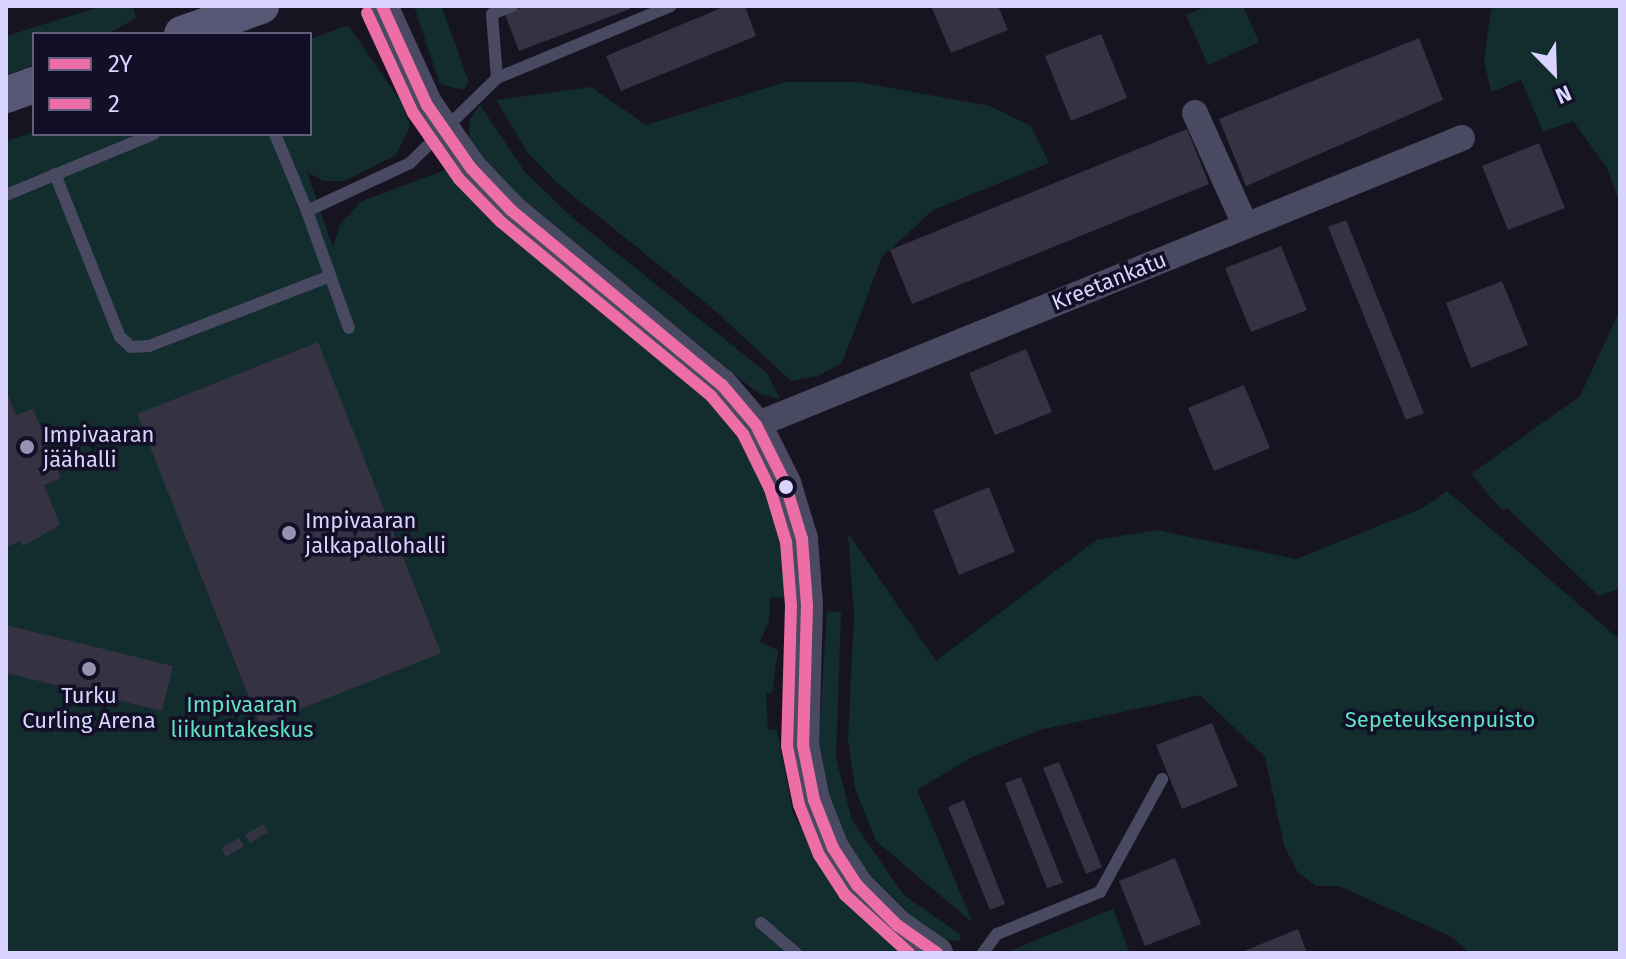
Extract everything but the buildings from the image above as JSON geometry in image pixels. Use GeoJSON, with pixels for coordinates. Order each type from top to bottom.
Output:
{"type":"FeatureCollection","features":[{"type":"Feature","properties":{"kind":"main road"},"geometry":{"type":"LineString","coordinates":[[188,32],[261,6]]}},
{"type":"Feature","properties":{"kind":"main road"},"geometry":{"type":"LineString","coordinates":[[6,95],[32,86]]}},
{"type":"Feature","properties":{"kind":"street"},"geometry":{"type":"LineString","coordinates":[[382,6],[443,131],[511,210],[714,377],[756,425],[785,483],[802,539],[807,605],[803,745],[818,812],[857,885],[897,925],[937,953]]}},
{"type":"Feature","properties":{"kind":"street"},"geometry":{"type":"LineString","coordinates":[[1195,113],[1245,225]]}},
{"type":"Feature","properties":{"kind":"street","name":"Kreetankatu"},"geometry":{"type":"LineString","coordinates":[[756,425],[1462,138]]}},
{"type":"Feature","properties":{"kind":"lane"},"geometry":{"type":"LineString","coordinates":[[497,78],[492,14],[512,6]]}},
{"type":"Feature","properties":{"kind":"lane"},"geometry":{"type":"LineString","coordinates":[[307,211],[392,174],[443,131],[497,78],[671,6]]}},
{"type":"Feature","properties":{"kind":"lane"},"geometry":{"type":"LineString","coordinates":[[6,195],[149,136]]}},
{"type":"Feature","properties":{"kind":"lane"},"geometry":{"type":"LineString","coordinates":[[276,136],[307,211],[349,328]]}},
{"type":"Feature","properties":{"kind":"lane"},"geometry":{"type":"LineString","coordinates":[[55,174],[120,337],[131,347],[149,346],[330,276]]}},
{"type":"Feature","properties":{"kind":"lane"},"geometry":{"type":"LineString","coordinates":[[983,953],[997,934],[1100,892],[1162,779]]}},
{"type":"Feature","properties":{"kind":"lane"},"geometry":{"type":"LineString","coordinates":[[761,923],[796,953]]}},
{"type":"Feature","properties":{"kind":"green space"},"geometry":{"type":"Polygon","coordinates":[[[102,6],[133,6],[136,18],[112,32],[32,32],[32,66],[6,75],[6,36],[102,6]]]}},
{"type":"Feature","properties":{"kind":"green space"},"geometry":{"type":"Polygon","coordinates":[[[414,6],[442,8],[469,82],[463,90],[440,84],[414,6]]]}},
{"type":"Feature","properties":{"kind":"green space"},"geometry":{"type":"Polygon","coordinates":[[[1207,6],[1243,6],[1259,42],[1208,65],[1186,15],[1207,6]]]}},
{"type":"Feature","properties":{"kind":"green space"},"geometry":{"type":"Polygon","coordinates":[[[1498,6],[1620,6],[1620,204],[1607,168],[1573,121],[1543,132],[1521,80],[1491,92],[1484,60],[1491,9],[1498,6]]]}},
{"type":"Feature","properties":{"kind":"green space","name":"Impivaaran liikuntakeskus"},"geometry":{"type":"Polygon","coordinates":[[[348,25],[402,103],[410,126],[396,155],[344,181],[323,181],[307,172],[333,247],[340,224],[362,201],[445,170],[712,398],[761,465],[788,546],[791,597],[770,598],[769,621],[760,642],[778,650],[772,693],[766,693],[768,729],[777,730],[793,813],[835,888],[901,953],[6,953],[6,141],[32,133],[32,136],[312,136],[312,38],[348,25]]]}},
{"type":"Feature","properties":{"kind":"green space"},"geometry":{"type":"Polygon","coordinates":[[[786,82],[858,82],[990,106],[1031,126],[1049,163],[933,210],[882,257],[842,363],[818,376],[791,381],[713,309],[555,181],[529,154],[496,100],[591,87],[646,125],[786,82]]]}},
{"type":"Feature","properties":{"kind":"green space"},"geometry":{"type":"Polygon","coordinates":[[[480,105],[525,172],[573,218],[767,373],[780,399],[760,394],[745,383],[501,181],[469,139],[470,119],[480,105]]]}},
{"type":"Feature","properties":{"kind":"green space"},"geometry":{"type":"Polygon","coordinates":[[[1620,310],[1620,588],[1599,596],[1507,508],[1502,510],[1471,474],[1580,396],[1620,310]]]}},
{"type":"Feature","properties":{"kind":"green space","name":"Sepeteuksenpuisto"},"geometry":{"type":"Polygon","coordinates":[[[1447,491],[1620,640],[1620,953],[1469,953],[1452,937],[1339,886],[1316,886],[1297,871],[1284,845],[1265,757],[1200,695],[1040,730],[972,757],[917,790],[973,923],[876,841],[855,788],[848,739],[854,615],[848,533],[936,661],[1096,540],[1157,530],[1296,559],[1423,508],[1447,491]]]}},
{"type":"Feature","properties":{"kind":"green space"},"geometry":{"type":"Polygon","coordinates":[[[827,611],[841,612],[836,758],[852,820],[903,894],[962,936],[958,941],[943,940],[920,925],[862,868],[834,815],[818,749],[827,611]]]}},
{"type":"Feature","properties":{"kind":"green space"},"geometry":{"type":"Polygon","coordinates":[[[1113,909],[1130,953],[1010,951],[1100,914],[1113,909]]]}},
{"type":"Feature","properties":{"kind":"transit line","name":"2Y"},"geometry":{"type":"LineString","coordinates":[[382,6],[427,105],[471,168],[511,210],[722,385],[756,425],[785,483],[802,539],[807,605],[803,745],[814,800],[833,848],[857,885],[897,925],[937,953]]}},
{"type":"Feature","properties":{"kind":"transit line","name":"2"},"geometry":{"type":"LineString","coordinates":[[367,13],[413,113],[459,179],[501,222],[711,396],[743,434],[770,489],[786,542],[791,605],[787,746],[799,805],[819,855],[845,895],[909,953]]}},
{"type":"Feature","properties":{"kind":"place","name":"Impivaaran jäähalli"},"geometry":{"type":"Point","coordinates":[27,447]}},
{"type":"Feature","properties":{"kind":"place","name":"Impivaaran jalkapallohalli"},"geometry":{"type":"Point","coordinates":[289,533]}},
{"type":"Feature","properties":{"kind":"place","name":"Turku Curling Arena"},"geometry":{"type":"Point","coordinates":[89,669]}}]}
